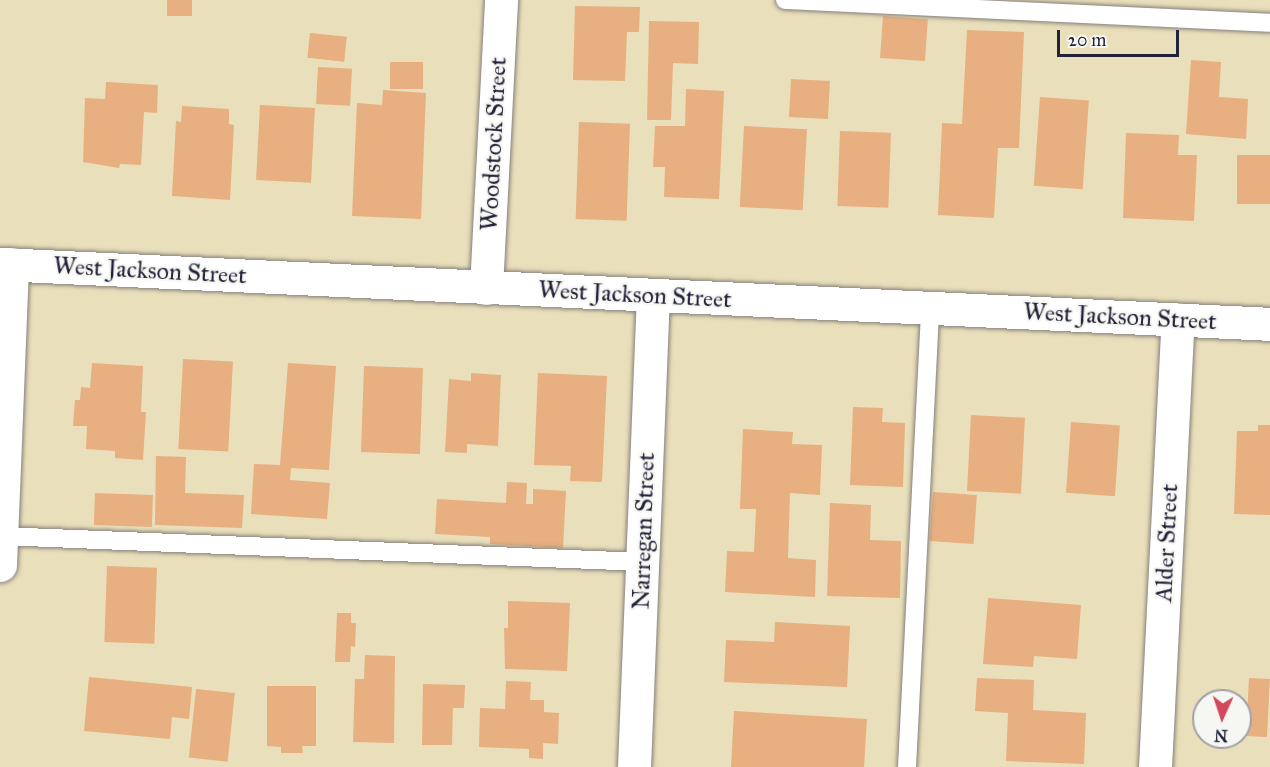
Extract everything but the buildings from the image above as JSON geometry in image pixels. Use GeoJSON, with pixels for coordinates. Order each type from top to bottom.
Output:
{"type":"FeatureCollection","features":[{"type":"Feature","properties":{"kind":"street","name":"Woodstock Street"},"geometry":{"type":"LineString","coordinates":[[486,288],[501,0]]}},
{"type":"Feature","properties":{"kind":"street","name":"West Jackson Street"},"geometry":{"type":"LineString","coordinates":[[6,264],[1270,324]]}},
{"type":"Feature","properties":{"kind":"street"},"geometry":{"type":"LineString","coordinates":[[1,550],[6,264]]}},
{"type":"Feature","properties":{"kind":"street","name":"Narregan Street"},"geometry":{"type":"LineString","coordinates":[[634,767],[653,295]]}},
{"type":"Feature","properties":{"kind":"street","name":"Alder Street"},"geometry":{"type":"LineString","coordinates":[[1155,767],[1178,320]]}},
{"type":"Feature","properties":{"kind":"lane"},"geometry":{"type":"LineString","coordinates":[[785,0],[1270,23]]}},
{"type":"Feature","properties":{"kind":"lane"},"geometry":{"type":"LineString","coordinates":[[907,767],[930,308]]}},
{"type":"Feature","properties":{"kind":"lane"},"geometry":{"type":"LineString","coordinates":[[1,550],[642,562]]}}]}
